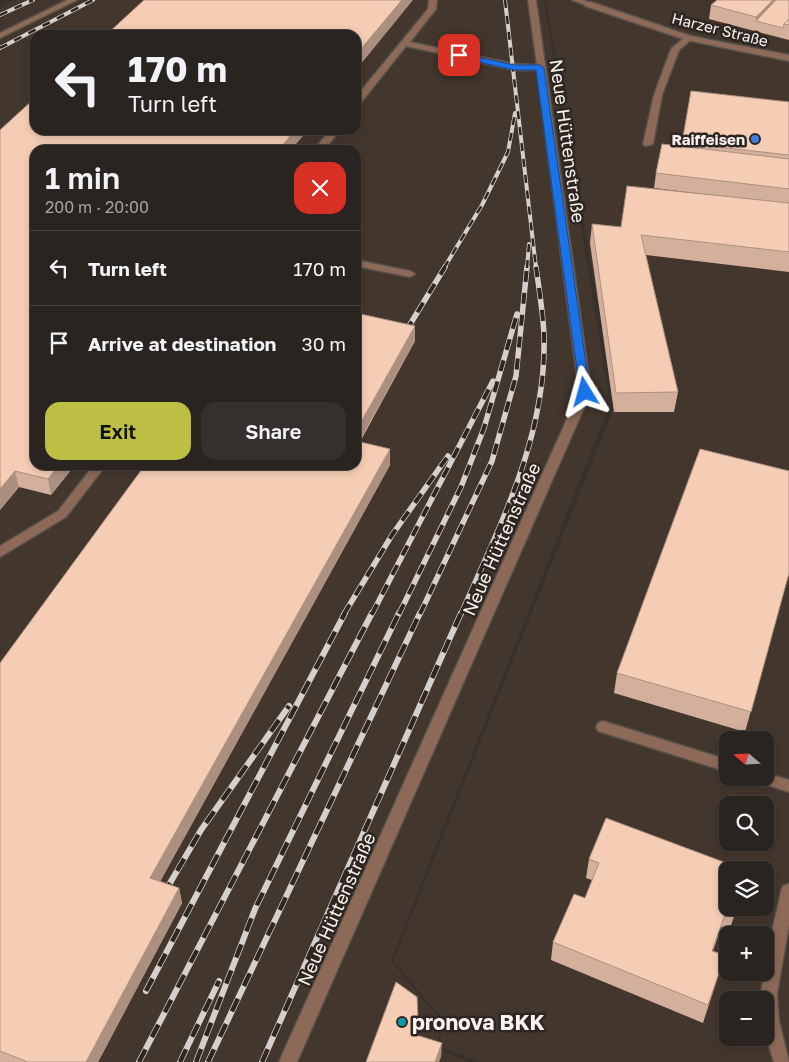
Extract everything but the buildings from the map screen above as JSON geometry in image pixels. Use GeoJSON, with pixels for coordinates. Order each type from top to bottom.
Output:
{"type":"FeatureCollection","features":[{"type":"Feature","properties":{"kind":"street"},"geometry":{"type":"LineString","coordinates":[[0,36],[73,0]]}},
{"type":"Feature","properties":{"kind":"street"},"geometry":{"type":"LineString","coordinates":[[361,97],[432,9],[433,0]]}},
{"type":"Feature","properties":{"kind":"street","name":"Neue Hüttenstraße"},"geometry":{"type":"LineString","coordinates":[[288,1062],[585,392],[532,0]]}},
{"type":"Feature","properties":{"kind":"street","name":"Harzer Straße"},"geometry":{"type":"LineString","coordinates":[[576,0],[689,38],[789,58]]}},
{"type":"Feature","properties":{"kind":"street"},"geometry":{"type":"LineString","coordinates":[[648,144],[658,95],[675,50],[689,38]]}},
{"type":"Feature","properties":{"kind":"street"},"geometry":{"type":"LineString","coordinates":[[404,43],[514,67],[540,68]]}},
{"type":"Feature","properties":{"kind":"street"},"geometry":{"type":"LineString","coordinates":[[323,145],[331,135]]}},
{"type":"Feature","properties":{"kind":"street"},"geometry":{"type":"LineString","coordinates":[[361,264],[410,274]]}},
{"type":"Feature","properties":{"kind":"street"},"geometry":{"type":"LineString","coordinates":[[0,552],[62,514],[96,470]]}},
{"type":"Feature","properties":{"kind":"street"},"geometry":{"type":"LineString","coordinates":[[603,726],[719,763]]}},
{"type":"Feature","properties":{"kind":"street"},"geometry":{"type":"LineString","coordinates":[[774,781],[789,786]]}},
{"type":"Feature","properties":{"kind":"street"},"geometry":{"type":"LineString","coordinates":[[783,1062],[773,1036],[769,1004],[774,959],[789,891]]}},
{"type":"Feature","properties":{"kind":"shaded area"},"geometry":{"type":"Polygon","coordinates":[[[14,0],[544,0],[610,404],[391,961],[441,1021],[437,1049],[470,1062],[0,1062],[0,7],[14,0]]]}},
{"type":"Feature","properties":{"kind":"shaded area"},"geometry":{"type":"Polygon","coordinates":[[[546,0],[789,0],[789,1062],[479,1062],[439,1046],[443,1020],[393,961],[615,404],[546,0]]]}},
{"type":"Feature","properties":{"kind":"railway"},"geometry":{"type":"LineString","coordinates":[[0,15],[33,0]]}},
{"type":"Feature","properties":{"kind":"railway"},"geometry":{"type":"LineString","coordinates":[[35,30],[93,0]]}},
{"type":"Feature","properties":{"kind":"railway"},"geometry":{"type":"LineString","coordinates":[[505,0],[536,268]]}},
{"type":"Feature","properties":{"kind":"railway"},"geometry":{"type":"LineString","coordinates":[[0,48],[30,33]]}},
{"type":"Feature","properties":{"kind":"railway"},"geometry":{"type":"LineString","coordinates":[[444,268],[482,205],[508,152],[515,113]]}},
{"type":"Feature","properties":{"kind":"railway"},"geometry":{"type":"LineString","coordinates":[[527,268],[529,244]]}},
{"type":"Feature","properties":{"kind":"railway"},"geometry":{"type":"LineString","coordinates":[[406,331],[445,267]]}},
{"type":"Feature","properties":{"kind":"railway"},"geometry":{"type":"LineString","coordinates":[[420,614],[492,461],[516,376],[527,267]]}},
{"type":"Feature","properties":{"kind":"railway"},"geometry":{"type":"LineString","coordinates":[[461,614],[491,547],[518,479],[538,409],[543,372],[544,335],[536,267]]}},
{"type":"Feature","properties":{"kind":"railway"},"geometry":{"type":"LineString","coordinates":[[399,614],[461,487],[484,428],[517,314]]}},
{"type":"Feature","properties":{"kind":"railway"},"geometry":{"type":"LineString","coordinates":[[372,614],[493,381]]}},
{"type":"Feature","properties":{"kind":"railway"},"geometry":{"type":"LineString","coordinates":[[344,614],[392,535],[448,456]]}},
{"type":"Feature","properties":{"kind":"railway"},"geometry":{"type":"LineString","coordinates":[[146,991],[345,613]]}},
{"type":"Feature","properties":{"kind":"railway"},"geometry":{"type":"LineString","coordinates":[[139,1062],[372,613]]}},
{"type":"Feature","properties":{"kind":"railway"},"geometry":{"type":"LineString","coordinates":[[196,1062],[255,909],[399,613]]}},
{"type":"Feature","properties":{"kind":"railway"},"geometry":{"type":"LineString","coordinates":[[208,1062],[420,613]]}},
{"type":"Feature","properties":{"kind":"railway"},"geometry":{"type":"LineString","coordinates":[[262,1062],[461,613]]}},
{"type":"Feature","properties":{"kind":"railway"},"geometry":{"type":"LineString","coordinates":[[163,895],[201,830],[289,706]]}},
{"type":"Feature","properties":{"kind":"railway"},"geometry":{"type":"LineString","coordinates":[[180,1062],[219,981]]}},
{"type":"Feature","properties":{"kind":"place","name":"Raiffeisen"},"geometry":{"type":"Point","coordinates":[755,139]}},
{"type":"Feature","properties":{"kind":"place","name":"pronova BKK"},"geometry":{"type":"Point","coordinates":[402,1022]}},
{"type":"Feature","properties":{"kind":"route"},"geometry":{"type":"LineString","coordinates":[[459,55],[514,67],[540,68],[585,392]]}}]}
